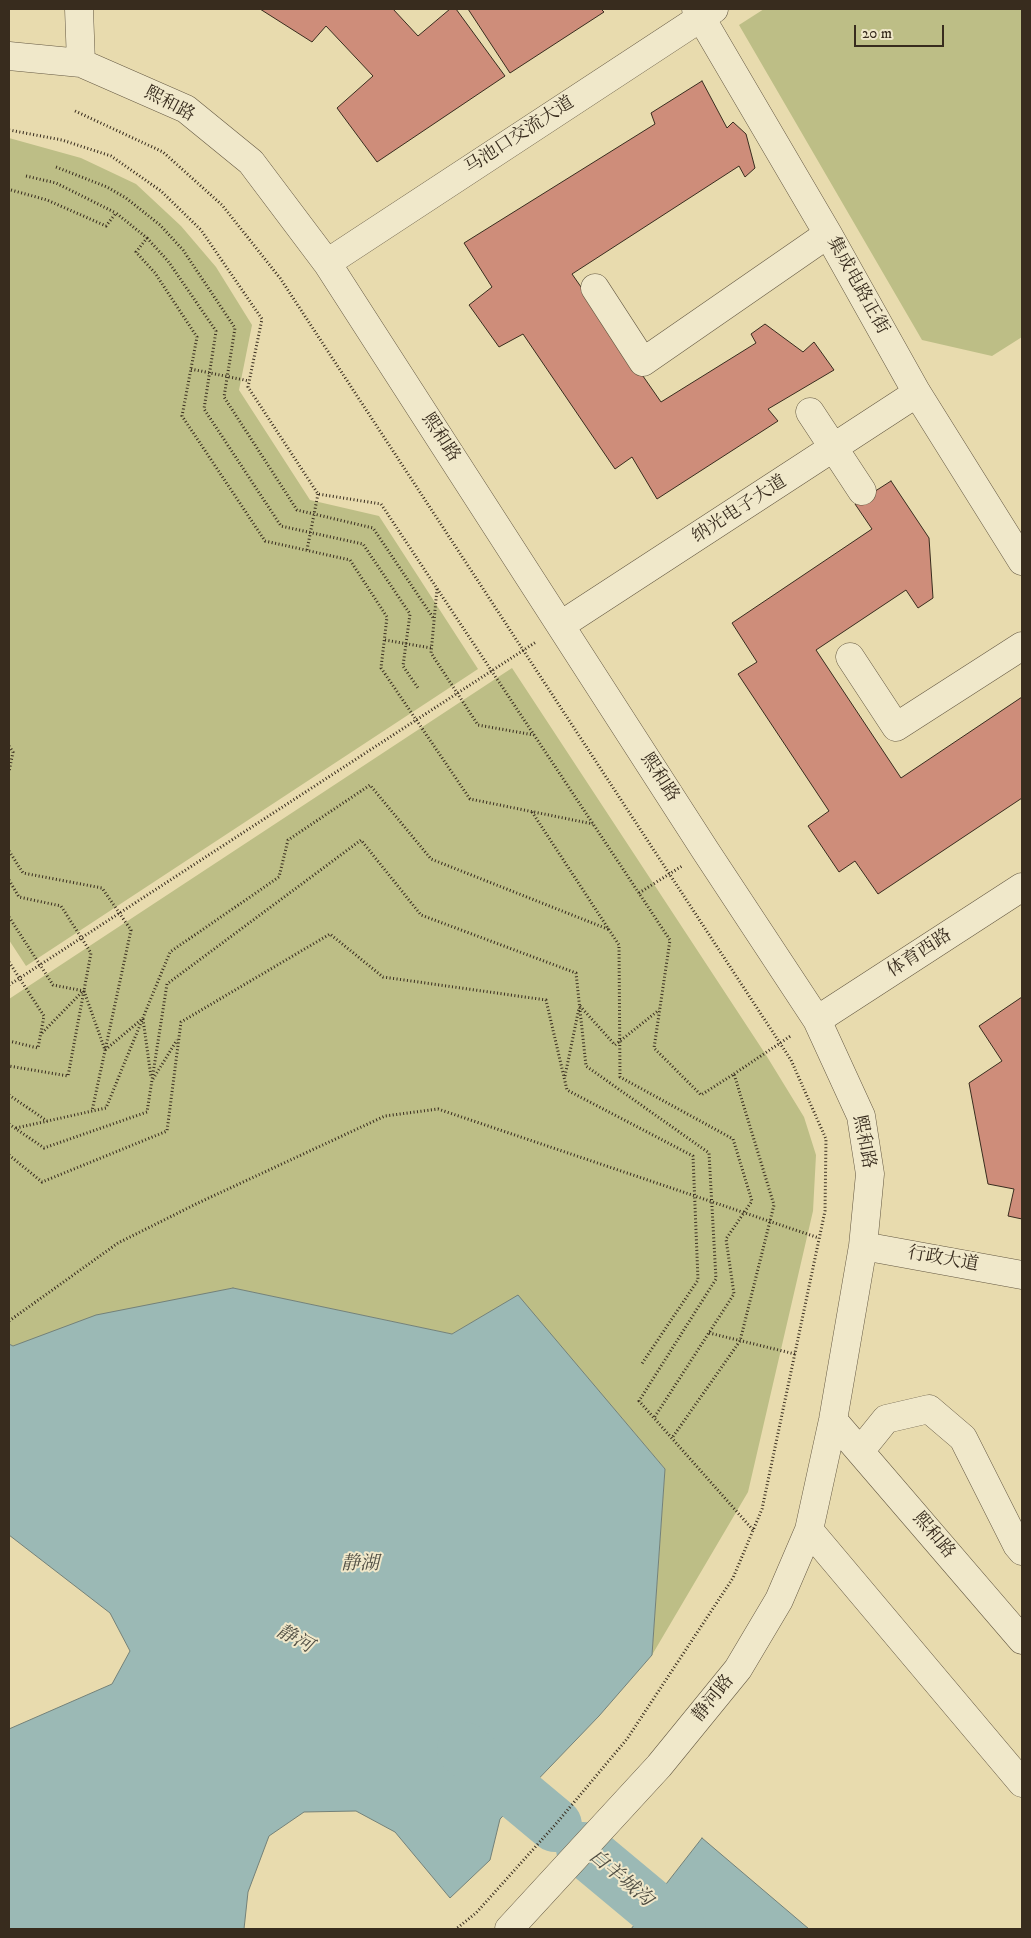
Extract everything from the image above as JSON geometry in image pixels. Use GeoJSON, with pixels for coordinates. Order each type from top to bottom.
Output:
{"type":"FeatureCollection","features":[{"type":"Feature","properties":{"kind":"street"},"geometry":{"type":"LineString","coordinates":[[79,9],[81,64]]}},
{"type":"Feature","properties":{"kind":"street","name":"集成电路正街"},"geometry":{"type":"LineString","coordinates":[[704,12],[918,393],[1022,561]]}},
{"type":"Feature","properties":{"kind":"street","name":"马池口交流大道"},"geometry":{"type":"LineString","coordinates":[[327,263],[704,12]]}},
{"type":"Feature","properties":{"kind":"street","name":"熙和路"},"geometry":{"type":"LineString","coordinates":[[9,56],[81,64],[186,109],[250,162],[327,263],[705,850],[817,1020],[861,1116],[870,1174],[863,1246],[833,1420],[861,1450],[1022,1640]]}},
{"type":"Feature","properties":{"kind":"street"},"geometry":{"type":"LineString","coordinates":[[595,288],[643,362],[828,234]]}},
{"type":"Feature","properties":{"kind":"street","name":"纳光电子大道"},"geometry":{"type":"LineString","coordinates":[[561,625],[918,393]]}},
{"type":"Feature","properties":{"kind":"street"},"geometry":{"type":"LineString","coordinates":[[810,412],[862,490]]}},
{"type":"Feature","properties":{"kind":"street"},"geometry":{"type":"LineString","coordinates":[[850,656],[896,728],[1022,646]]}},
{"type":"Feature","properties":{"kind":"street","name":"体育西路"},"geometry":{"type":"LineString","coordinates":[[817,1020],[1022,887]]}},
{"type":"Feature","properties":{"kind":"street","name":"行政大道"},"geometry":{"type":"LineString","coordinates":[[863,1246],[1022,1275]]}},
{"type":"Feature","properties":{"kind":"street"},"geometry":{"type":"LineString","coordinates":[[861,1450],[886,1419],[929,1409],[963,1438],[1017,1545],[1022,1551]]}},
{"type":"Feature","properties":{"kind":"street","name":"静河路"},"geometry":{"type":"LineString","coordinates":[[509,1929],[659,1766],[738,1669],[779,1600],[809,1530],[833,1420]]}},
{"type":"Feature","properties":{"kind":"street"},"geometry":{"type":"LineString","coordinates":[[809,1530],[1022,1783]]}},
{"type":"Feature","properties":{"kind":"path"},"geometry":{"type":"LineString","coordinates":[[75,111],[163,152],[222,205],[280,278],[791,1060],[826,1139],[825,1211],[795,1354],[762,1509],[733,1578],[627,1739],[555,1825],[476,1913],[456,1929]]}},
{"type":"Feature","properties":{"kind":"path"},"geometry":{"type":"LineString","coordinates":[[9,130],[62,140],[111,156],[161,191],[202,230],[262,319],[248,387],[318,494],[307,550]]}},
{"type":"Feature","properties":{"kind":"path"},"geometry":{"type":"LineString","coordinates":[[56,167],[107,187],[126,198],[160,225],[183,250],[235,328],[224,396],[297,510],[373,528],[434,619]]}},
{"type":"Feature","properties":{"kind":"path"},"geometry":{"type":"LineString","coordinates":[[26,176],[56,184],[116,213],[147,238],[168,261],[216,332],[204,408],[281,526],[363,544],[410,614],[403,666],[418,688]]}},
{"type":"Feature","properties":{"kind":"path"},"geometry":{"type":"LineString","coordinates":[[10,190],[47,200],[106,226],[116,213]]}},
{"type":"Feature","properties":{"kind":"path"},"geometry":{"type":"LineString","coordinates":[[147,238],[136,252],[155,273],[197,337],[182,416],[265,541],[350,560],[387,617],[382,668],[470,799],[594,824]]}},
{"type":"Feature","properties":{"kind":"path"},"geometry":{"type":"LineString","coordinates":[[191,369],[249,381]]}},
{"type":"Feature","properties":{"kind":"path"},"geometry":{"type":"LineString","coordinates":[[318,494],[381,504],[670,940],[654,1048],[701,1094],[779,1043]]}},
{"type":"Feature","properties":{"kind":"path"},"geometry":{"type":"LineString","coordinates":[[437,588],[431,653],[478,725],[534,735]]}},
{"type":"Feature","properties":{"kind":"path"},"geometry":{"type":"LineString","coordinates":[[9,985],[561,625]]}},
{"type":"Feature","properties":{"kind":"path"},"geometry":{"type":"LineString","coordinates":[[385,640],[431,648]]}},
{"type":"Feature","properties":{"kind":"path"},"geometry":{"type":"LineString","coordinates":[[9,746],[13,752],[9,772]]}},
{"type":"Feature","properties":{"kind":"path"},"geometry":{"type":"LineString","coordinates":[[16,1128],[106,1108],[170,952],[279,877],[288,840],[370,785],[431,859],[610,930]]}},
{"type":"Feature","properties":{"kind":"path"},"geometry":{"type":"LineString","coordinates":[[532,811],[619,945],[620,1077],[733,1139],[752,1201],[726,1239],[734,1294],[654,1418]]}},
{"type":"Feature","properties":{"kind":"path"},"geometry":{"type":"LineString","coordinates":[[9,1124],[44,1148],[147,1112],[167,984],[361,840],[421,915],[576,973],[586,1066],[709,1154],[716,1279],[639,1401],[753,1530]]}},
{"type":"Feature","properties":{"kind":"path"},"geometry":{"type":"LineString","coordinates":[[9,851],[23,873],[102,888],[131,930],[92,1110]]}},
{"type":"Feature","properties":{"kind":"path"},"geometry":{"type":"LineString","coordinates":[[639,893],[669,874]]}},
{"type":"Feature","properties":{"kind":"path"},"geometry":{"type":"LineString","coordinates":[[9,880],[19,897],[61,906],[91,953],[68,1076],[9,1066]]}},
{"type":"Feature","properties":{"kind":"path"},"geometry":{"type":"LineString","coordinates":[[9,917],[53,985],[84,990]]}},
{"type":"Feature","properties":{"kind":"path"},"geometry":{"type":"LineString","coordinates":[[9,1155],[42,1182],[167,1131],[180,1022],[330,934],[383,978],[546,1000],[567,1090],[693,1156],[698,1280],[641,1365]]}},
{"type":"Feature","properties":{"kind":"path"},"geometry":{"type":"LineString","coordinates":[[9,962],[44,1016],[38,1048],[9,1041]]}},
{"type":"Feature","properties":{"kind":"path"},"geometry":{"type":"LineString","coordinates":[[84,990],[105,1050]]}},
{"type":"Feature","properties":{"kind":"path"},"geometry":{"type":"LineString","coordinates":[[41,1034],[84,990]]}},
{"type":"Feature","properties":{"kind":"path"},"geometry":{"type":"LineString","coordinates":[[580,1005],[615,1045],[659,1010]]}},
{"type":"Feature","properties":{"kind":"path"},"geometry":{"type":"LineString","coordinates":[[564,1078],[580,1005]]}},
{"type":"Feature","properties":{"kind":"path"},"geometry":{"type":"LineString","coordinates":[[105,1050],[143,1018]]}},
{"type":"Feature","properties":{"kind":"path"},"geometry":{"type":"LineString","coordinates":[[143,1018],[152,1082]]}},
{"type":"Feature","properties":{"kind":"path"},"geometry":{"type":"LineString","coordinates":[[152,1082],[178,1038]]}},
{"type":"Feature","properties":{"kind":"path"},"geometry":{"type":"LineString","coordinates":[[672,1438],[740,1341],[774,1205],[734,1074]]}},
{"type":"Feature","properties":{"kind":"path"},"geometry":{"type":"LineString","coordinates":[[9,1095],[47,1121]]}},
{"type":"Feature","properties":{"kind":"path"},"geometry":{"type":"LineString","coordinates":[[9,1322],[118,1243],[207,1199],[385,1116],[438,1110],[819,1238]]}},
{"type":"Feature","properties":{"kind":"path"},"geometry":{"type":"LineString","coordinates":[[710,1333],[795,1354]]}},
{"type":"Feature","properties":{"kind":"green space"},"geometry":{"type":"Polygon","coordinates":[[[764,9],[1022,9],[1022,337],[992,356],[922,340],[739,25],[764,9]]]}},
{"type":"Feature","properties":{"kind":"green space"},"geometry":{"type":"Polygon","coordinates":[[[9,138],[81,158],[136,184],[181,226],[216,267],[252,325],[239,390],[310,500],[379,516],[478,669],[26,966],[9,940],[9,138]]]}},
{"type":"Feature","properties":{"kind":"green space"},"geometry":{"type":"Polygon","coordinates":[[[512,668],[766,1055],[804,1117],[816,1155],[813,1211],[748,1492],[652,1655],[665,1469],[518,1296],[452,1334],[232,1288],[13,1346],[9,1344],[9,999],[512,668]]]}},
{"type":"Feature","properties":{"kind":"water","name":"静湖"},"geometry":{"type":"Polygon","coordinates":[[[233,1288],[452,1334],[518,1295],[665,1469],[652,1655],[599,1716],[500,1819],[490,1860],[450,1898],[395,1832],[356,1811],[304,1812],[269,1836],[248,1892],[244,1929],[9,1929],[9,1729],[112,1684],[130,1651],[110,1613],[9,1535],[9,1344],[13,1346],[96,1315],[233,1288]]]}},
{"type":"Feature","properties":{"kind":"water"},"geometry":{"type":"Polygon","coordinates":[[[702,1838],[809,1929],[631,1929],[702,1838]]]}},
{"type":"Feature","properties":{"kind":"building"},"geometry":{"type":"Polygon","coordinates":[[[260,9],[393,9],[418,36],[450,9],[456,9],[505,76],[377,162],[337,108],[373,76],[326,26],[312,42],[260,9]]]}},
{"type":"Feature","properties":{"kind":"building"},"geometry":{"type":"Polygon","coordinates":[[[468,9],[601,9],[604,12],[510,73],[468,9]]]}},
{"type":"Feature","properties":{"kind":"building"},"geometry":{"type":"Polygon","coordinates":[[[702,81],[727,128],[733,122],[746,134],[755,168],[745,177],[739,166],[572,274],[661,402],[756,343],[751,334],[765,324],[803,352],[814,342],[834,370],[768,409],[778,421],[657,499],[632,457],[615,469],[523,334],[499,347],[469,305],[492,287],[464,243],[655,124],[651,113],[702,81]]]}},
{"type":"Feature","properties":{"kind":"building"},"geometry":{"type":"Polygon","coordinates":[[[891,481],[929,538],[933,598],[918,608],[906,590],[816,650],[901,778],[1022,697],[1022,798],[878,894],[855,861],[839,872],[808,826],[829,811],[738,674],[757,662],[732,623],[872,529],[855,504],[891,481]]]}},
{"type":"Feature","properties":{"kind":"building"},"geometry":{"type":"Polygon","coordinates":[[[1022,997],[1022,1219],[1008,1216],[1014,1189],[988,1184],[969,1083],[1002,1061],[979,1026],[1022,997]]]}},
{"type":"Feature","properties":{"kind":"waterway","name":"静河"},"geometry":{"type":"LineString","coordinates":[[464,1749],[555,1825]]}},
{"type":"Feature","properties":{"kind":"waterway","name":"白羊城沟"},"geometry":{"type":"LineString","coordinates":[[583,1849],[679,1929]]}}]}
